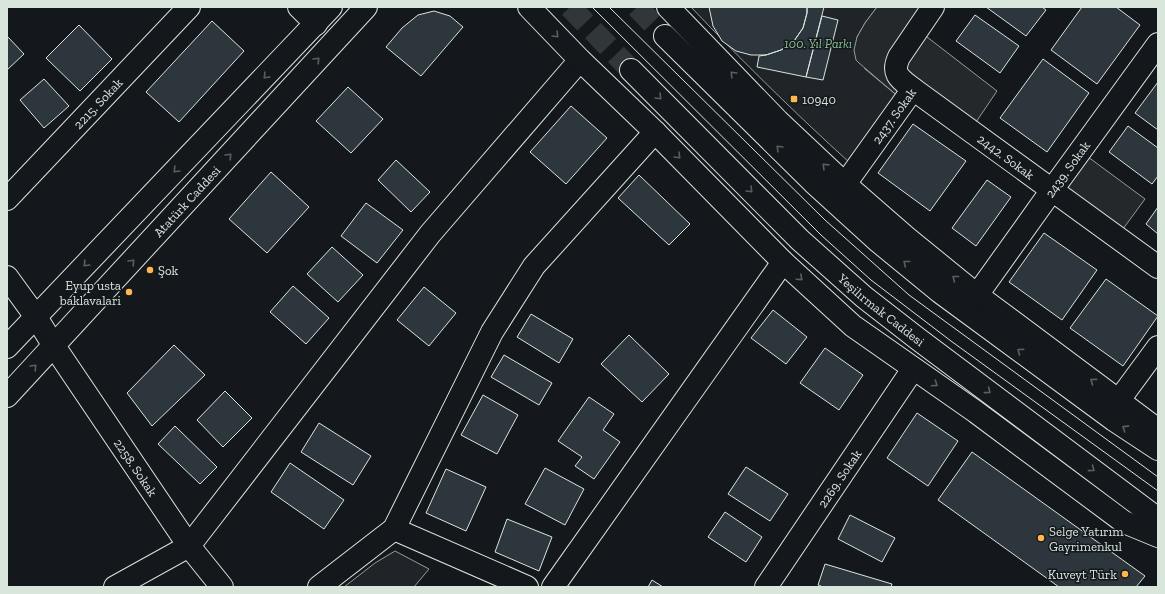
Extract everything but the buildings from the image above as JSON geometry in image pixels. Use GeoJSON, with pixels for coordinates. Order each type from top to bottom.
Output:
{"type":"FeatureCollection","features":[{"type":"Feature","properties":{"kind":"main road","name":"2215. Sokak"},"geometry":{"type":"LineString","coordinates":[[7,199],[189,7]]}},
{"type":"Feature","properties":{"kind":"main road"},"geometry":{"type":"LineString","coordinates":[[299,7],[316,24]]}},
{"type":"Feature","properties":{"kind":"main road"},"geometry":{"type":"LineString","coordinates":[[7,347],[331,7]]}},
{"type":"Feature","properties":{"kind":"main road","name":"Atatürk Caddesi"},"geometry":{"type":"LineString","coordinates":[[7,396],[366,7]]}},
{"type":"Feature","properties":{"kind":"main road"},"geometry":{"type":"LineString","coordinates":[[529,7],[580,60],[655,132],[783,262],[853,326],[976,412],[1124,522],[1158,536]]}},
{"type":"Feature","properties":{"kind":"main road"},"geometry":{"type":"LineString","coordinates":[[668,7],[778,121],[845,184],[907,238],[977,295],[1158,430]]}},
{"type":"Feature","properties":{"kind":"main road","name":"2437. Sokak"},"geometry":{"type":"LineString","coordinates":[[845,184],[913,89],[899,77],[896,64],[899,57],[933,7]]}},
{"type":"Feature","properties":{"kind":"main road"},"geometry":{"type":"LineString","coordinates":[[665,36],[813,182],[879,242],[953,301],[1114,420],[1158,449]]}},
{"type":"Feature","properties":{"kind":"main road","name":"2439. Sokak"},"geometry":{"type":"LineString","coordinates":[[977,295],[1158,44]]}},
{"type":"Feature","properties":{"kind":"main road"},"geometry":{"type":"LineString","coordinates":[[115,587],[189,546],[430,234],[580,60]]}},
{"type":"Feature","properties":{"kind":"main road","name":"Yeşilırmak Caddesi"},"geometry":{"type":"LineString","coordinates":[[631,70],[800,240],[864,297],[918,340],[1158,519]]}},
{"type":"Feature","properties":{"kind":"main road","name":"2442. Sokak"},"geometry":{"type":"LineString","coordinates":[[913,89],[1158,267]]}},
{"type":"Feature","properties":{"kind":"main road"},"geometry":{"type":"LineString","coordinates":[[319,587],[394,529],[492,332],[534,266],[655,132]]}},
{"type":"Feature","properties":{"kind":"main road"},"geometry":{"type":"LineString","coordinates":[[553,587],[783,262]]}},
{"type":"Feature","properties":{"kind":"main road","name":"2258. Sokak"},"geometry":{"type":"LineString","coordinates":[[7,277],[36,317],[189,546],[222,587]]}},
{"type":"Feature","properties":{"kind":"main road"},"geometry":{"type":"LineString","coordinates":[[1119,400],[1158,347]]}},
{"type":"Feature","properties":{"kind":"main road","name":"2269. Sokak"},"geometry":{"type":"LineString","coordinates":[[766,587],[913,369]]}},
{"type":"Feature","properties":{"kind":"main road"},"geometry":{"type":"LineString","coordinates":[[394,529],[527,587]]}},
{"type":"Feature","properties":{"kind":"green space","name":"100. Yıl Parkı"},"geometry":{"type":"Polygon","coordinates":[[[691,7],[877,7],[857,37],[865,69],[900,98],[850,163],[769,86],[691,7]]]}},
{"type":"Feature","properties":{"kind":"green space"},"geometry":{"type":"Polygon","coordinates":[[[395,551],[429,569],[414,587],[344,587],[375,563],[395,551]]]}},
{"type":"Feature","properties":{"kind":"shaded area"},"geometry":{"type":"Polygon","coordinates":[[[877,7],[933,7],[918,30],[997,91],[970,131],[913,89],[900,98],[856,60],[854,50],[857,37],[877,7]]]}},
{"type":"Feature","properties":{"kind":"shaded area"},"geometry":{"type":"Polygon","coordinates":[[[1080,151],[1145,199],[1117,237],[1052,190],[1080,151]]]}},
{"type":"Feature","properties":{"kind":"tunnel"},"geometry":{"type":"LineString","coordinates":[[570,7],[631,70]]}},
{"type":"Feature","properties":{"kind":"tunnel"},"geometry":{"type":"LineString","coordinates":[[637,7],[665,36]]}},
{"type":"Feature","properties":{"kind":"tram line"},"geometry":{"type":"LineString","coordinates":[[592,7],[821,235],[871,280],[951,341],[1158,491]]}},
{"type":"Feature","properties":{"kind":"tram line"},"geometry":{"type":"LineString","coordinates":[[609,7],[825,220],[909,295],[1158,477]]}},
{"type":"Feature","properties":{"kind":"place","name":"10940"},"geometry":{"type":"Point","coordinates":[794,99]}},
{"type":"Feature","properties":{"kind":"place","name":"Şok"},"geometry":{"type":"Point","coordinates":[150,270]}},
{"type":"Feature","properties":{"kind":"place","name":"Eyup usta baklavalari"},"geometry":{"type":"Point","coordinates":[129,292]}},
{"type":"Feature","properties":{"kind":"place","name":"Selge Yatırım Gayrimenkul"},"geometry":{"type":"Point","coordinates":[1041,538]}},
{"type":"Feature","properties":{"kind":"place","name":"Kuveyt Türk"},"geometry":{"type":"Point","coordinates":[1125,574]}}]}
